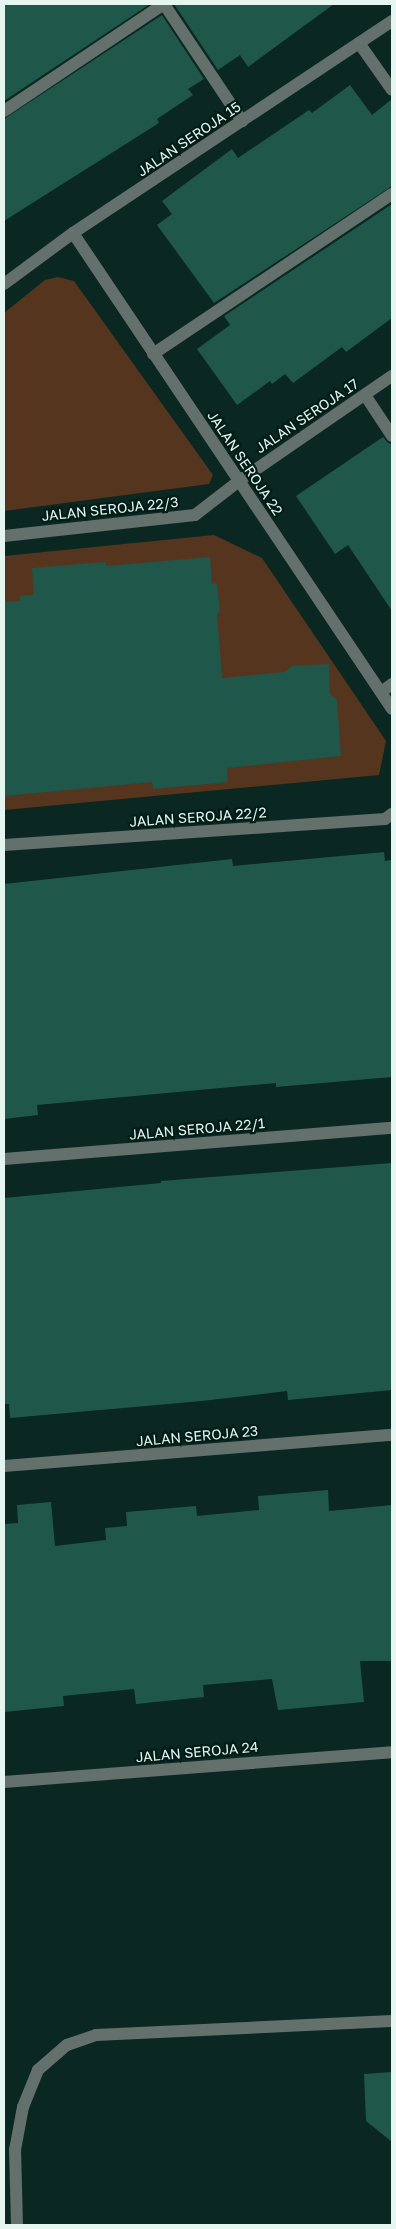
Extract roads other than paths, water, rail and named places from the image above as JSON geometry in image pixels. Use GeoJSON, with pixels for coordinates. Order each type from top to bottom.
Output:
{"type":"FeatureCollection","features":[{"type":"Feature","properties":{"kind":"street"},"geometry":{"type":"LineString","coordinates":[[4,111],[164,4],[242,120]]}},
{"type":"Feature","properties":{"kind":"street","name":"JALAN SEROJA 15"},"geometry":{"type":"LineString","coordinates":[[4,284],[73,233],[392,20]]}},
{"type":"Feature","properties":{"kind":"street"},"geometry":{"type":"LineString","coordinates":[[359,43],[392,90]]}},
{"type":"Feature","properties":{"kind":"street"},"geometry":{"type":"LineString","coordinates":[[153,354],[392,194]]}},
{"type":"Feature","properties":{"kind":"street","name":"JALAN SEROJA 22"},"geometry":{"type":"LineString","coordinates":[[73,233],[392,709]]}},
{"type":"Feature","properties":{"kind":"street","name":"JALAN SEROJA 17"},"geometry":{"type":"LineString","coordinates":[[239,481],[392,376]]}},
{"type":"Feature","properties":{"kind":"street"},"geometry":{"type":"LineString","coordinates":[[365,395],[392,436]]}},
{"type":"Feature","properties":{"kind":"street","name":"JALAN SEROJA 22/3"},"geometry":{"type":"LineString","coordinates":[[4,536],[195,515],[239,481]]}},
{"type":"Feature","properties":{"kind":"street"},"geometry":{"type":"LineString","coordinates":[[381,692],[392,684]]}},
{"type":"Feature","properties":{"kind":"street","name":"JALAN SEROJA 22/2"},"geometry":{"type":"LineString","coordinates":[[4,845],[385,819],[392,814]]}},
{"type":"Feature","properties":{"kind":"street","name":"JALAN SEROJA 22/1"},"geometry":{"type":"LineString","coordinates":[[4,1159],[392,1128]]}},
{"type":"Feature","properties":{"kind":"street","name":"JALAN SEROJA 23"},"geometry":{"type":"LineString","coordinates":[[4,1466],[392,1435]]}},
{"type":"Feature","properties":{"kind":"street","name":"JALAN SEROJA 24"},"geometry":{"type":"LineString","coordinates":[[4,1782],[392,1752]]}},
{"type":"Feature","properties":{"kind":"street"},"geometry":{"type":"LineString","coordinates":[[17,2225],[15,2150],[23,2107],[38,2070],[67,2045],[96,2035],[392,2021]]}}]}
